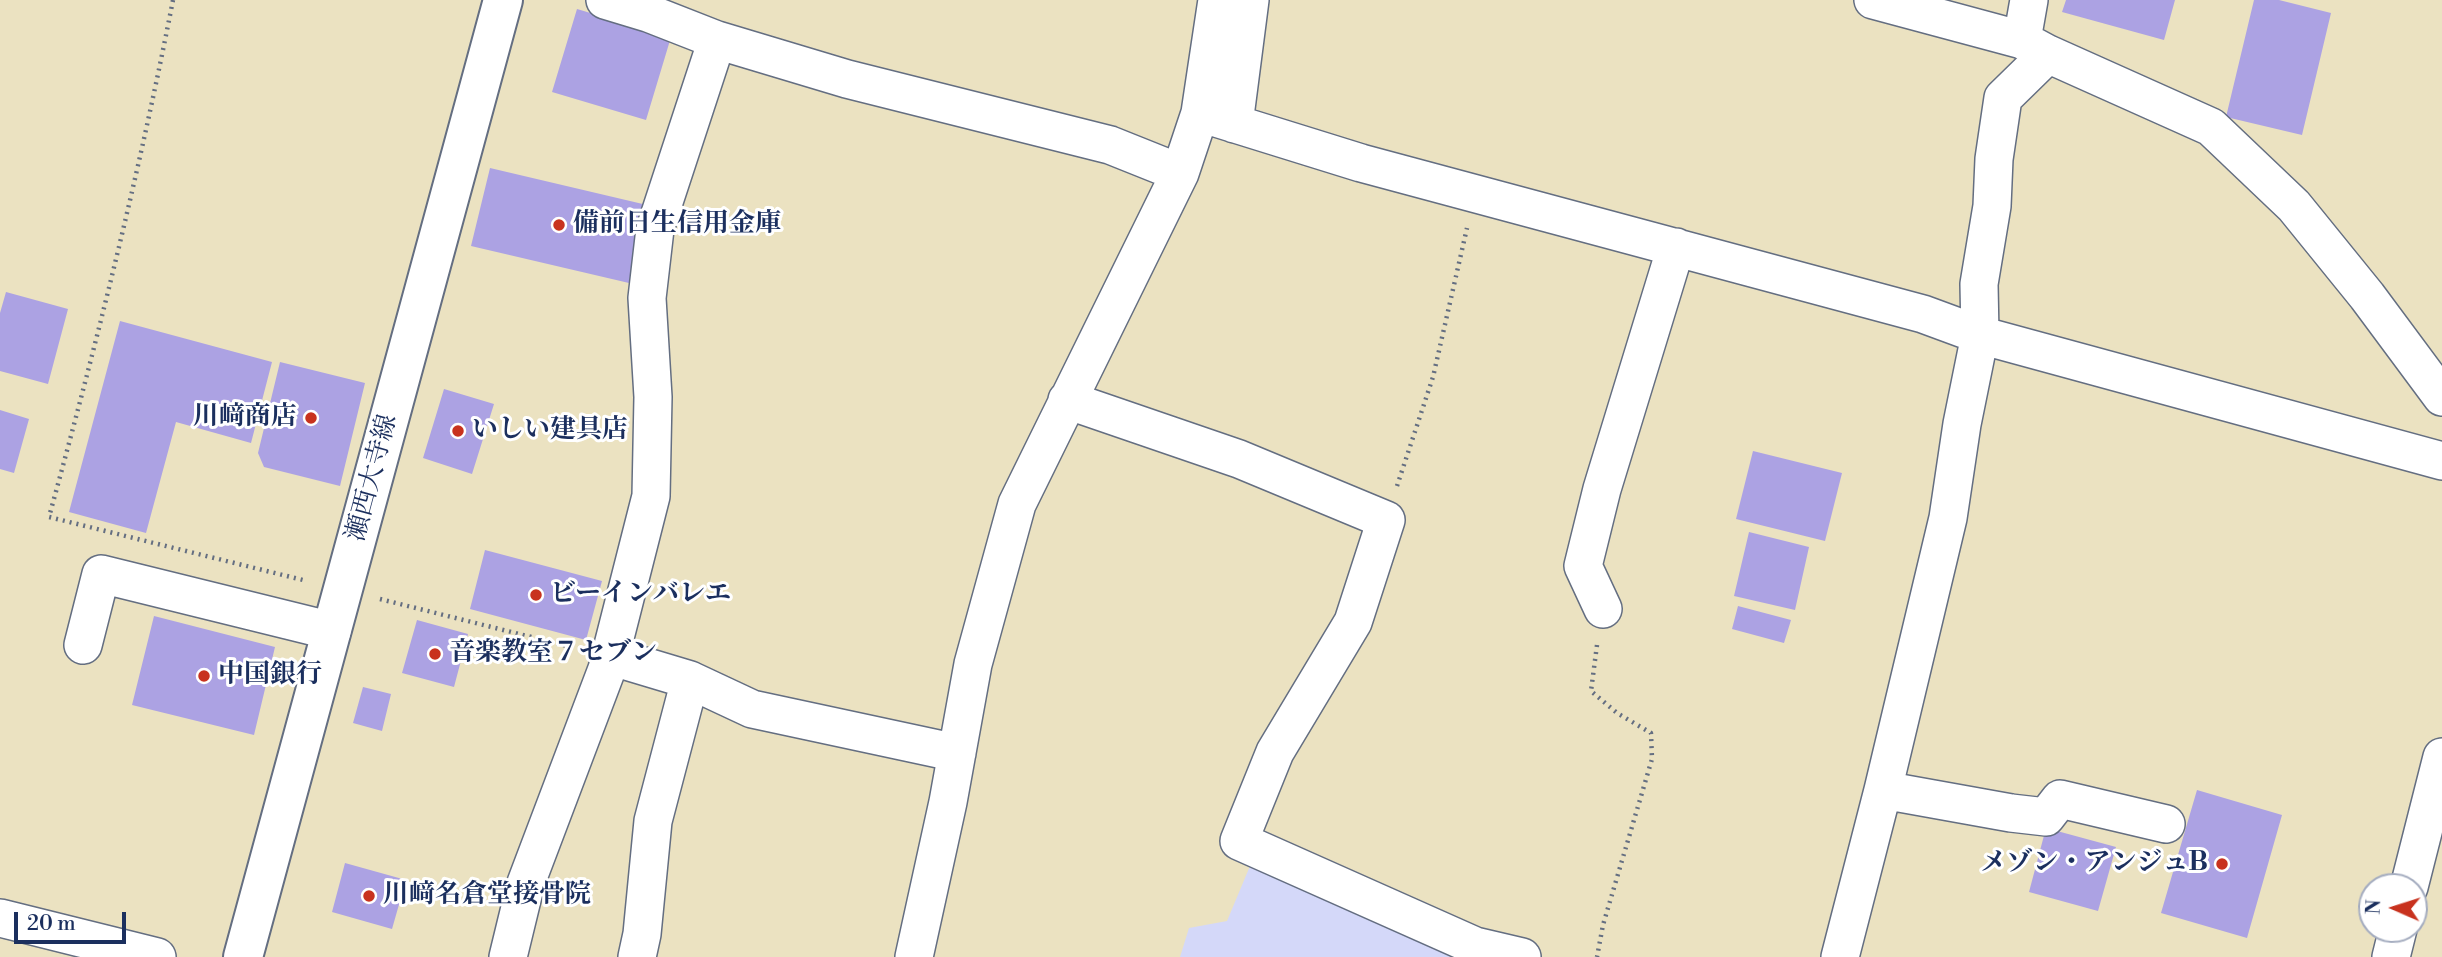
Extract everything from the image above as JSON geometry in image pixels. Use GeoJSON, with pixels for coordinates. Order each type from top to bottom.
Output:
{"type":"FeatureCollection","features":[{"type":"Feature","properties":{"kind":"main road","name":"瀬西大寺線"},"geometry":{"type":"LineString","coordinates":[[243,957],[503,0]]}},
{"type":"Feature","properties":{"kind":"street"},"geometry":{"type":"LineString","coordinates":[[606,0],[717,40],[847,79],[1110,145],[1180,173]]}},
{"type":"Feature","properties":{"kind":"street"},"geometry":{"type":"LineString","coordinates":[[1217,0],[1217,118]]}},
{"type":"Feature","properties":{"kind":"street"},"geometry":{"type":"LineString","coordinates":[[914,957],[973,664],[1017,504],[1180,173],[1217,118],[1250,0]]}},
{"type":"Feature","properties":{"kind":"street"},"geometry":{"type":"LineString","coordinates":[[1873,0],[2035,47],[2211,127],[2294,206],[2367,296],[2442,397]]}},
{"type":"Feature","properties":{"kind":"street"},"geometry":{"type":"LineString","coordinates":[[1840,957],[1948,518],[1962,424],[1980,335],[1979,284],[1992,206],[1994,159],[2003,97],[2035,47],[2029,0]]}},
{"type":"Feature","properties":{"kind":"street"},"geometry":{"type":"LineString","coordinates":[[508,957],[526,883],[610,656],[651,496],[653,397],[647,298],[655,229],[717,40]]}},
{"type":"Feature","properties":{"kind":"street"},"geometry":{"type":"LineString","coordinates":[[1217,118],[1361,163],[1923,314],[1980,335],[2442,461]]}},
{"type":"Feature","properties":{"kind":"street"},"geometry":{"type":"LineString","coordinates":[[1603,609],[1583,566],[1602,489],[1676,247]]}},
{"type":"Feature","properties":{"kind":"street"},"geometry":{"type":"LineString","coordinates":[[1068,400],[1239,459],[1386,520],[1353,622],[1275,752],[1239,841],[1475,946],[1522,957]]}},
{"type":"Feature","properties":{"kind":"street"},"geometry":{"type":"LineString","coordinates":[[83,645],[101,574],[332,631]]}},
{"type":"Feature","properties":{"kind":"street"},"geometry":{"type":"LineString","coordinates":[[610,656],[690,680],[752,709],[957,753]]}},
{"type":"Feature","properties":{"kind":"street"},"geometry":{"type":"LineString","coordinates":[[637,957],[642,934],[653,821],[690,680]]}},
{"type":"Feature","properties":{"kind":"street"},"geometry":{"type":"LineString","coordinates":[[2413,873],[2442,757]]}},
{"type":"Feature","properties":{"kind":"street"},"geometry":{"type":"LineString","coordinates":[[1883,790],[2046,817],[2060,799],[2166,824]]}},
{"type":"Feature","properties":{"kind":"street"},"geometry":{"type":"LineString","coordinates":[[0,918],[157,957]]}},
{"type":"Feature","properties":{"kind":"path"},"geometry":{"type":"LineString","coordinates":[[50,517],[104,316],[152,108],[173,0]]}},
{"type":"Feature","properties":{"kind":"path"},"geometry":{"type":"LineString","coordinates":[[1386,520],[1433,377],[1475,193]]}},
{"type":"Feature","properties":{"kind":"path"},"geometry":{"type":"LineString","coordinates":[[1597,957],[1603,925],[1652,760],[1651,733],[1617,713],[1591,691],[1603,609]]}},
{"type":"Feature","properties":{"kind":"shaded area"},"geometry":{"type":"Polygon","coordinates":[[[1250,866],[1473,957],[1180,957],[1189,928],[1227,921],[1250,866]]]}},
{"type":"Feature","properties":{"kind":"building"},"geometry":{"type":"Polygon","coordinates":[[[2066,0],[2175,0],[2164,40],[2062,12],[2066,0]]]}},
{"type":"Feature","properties":{"kind":"building"},"geometry":{"type":"Polygon","coordinates":[[[2254,0],[2279,0],[2331,13],[2302,135],[2226,117],[2254,0]]]}},
{"type":"Feature","properties":{"kind":"building"},"geometry":{"type":"Polygon","coordinates":[[[577,9],[671,37],[646,120],[552,92],[577,9]]]}},
{"type":"Feature","properties":{"kind":"building","name":"備前日生信用金庫"},"geometry":{"type":"Polygon","coordinates":[[[490,168],[647,205],[629,283],[471,246],[490,168]]]}},
{"type":"Feature","properties":{"kind":"building"},"geometry":{"type":"Polygon","coordinates":[[[6,292],[68,309],[48,384],[0,371],[0,313],[6,292]]]}},
{"type":"Feature","properties":{"kind":"building"},"geometry":{"type":"Polygon","coordinates":[[[120,321],[272,362],[251,443],[176,422],[146,533],[69,512],[120,321]]]}},
{"type":"Feature","properties":{"kind":"building","name":"川﨑商店"},"geometry":{"type":"Polygon","coordinates":[[[280,362],[365,383],[340,486],[264,467],[258,453],[280,362]]]}},
{"type":"Feature","properties":{"kind":"building","name":"いしい建具店"},"geometry":{"type":"Polygon","coordinates":[[[444,389],[494,404],[472,474],[423,458],[444,389]]]}},
{"type":"Feature","properties":{"kind":"building"},"geometry":{"type":"Polygon","coordinates":[[[0,410],[29,419],[14,473],[0,469],[0,410]]]}},
{"type":"Feature","properties":{"kind":"building"},"geometry":{"type":"Polygon","coordinates":[[[1753,451],[1842,473],[1825,541],[1736,519],[1753,451]]]}},
{"type":"Feature","properties":{"kind":"building"},"geometry":{"type":"Polygon","coordinates":[[[1749,532],[1809,547],[1795,610],[1734,596],[1749,532]]]}},
{"type":"Feature","properties":{"kind":"building","name":"ビーインバレエ"},"geometry":{"type":"Polygon","coordinates":[[[485,550],[602,581],[586,640],[470,609],[485,550]]]}},
{"type":"Feature","properties":{"kind":"building"},"geometry":{"type":"Polygon","coordinates":[[[1738,606],[1791,620],[1784,643],[1732,629],[1738,606]]]}},
{"type":"Feature","properties":{"kind":"building","name":"中国銀行"},"geometry":{"type":"Polygon","coordinates":[[[154,616],[275,647],[254,735],[132,705],[154,616]]]}},
{"type":"Feature","properties":{"kind":"building","name":"音楽教室７セブン"},"geometry":{"type":"Polygon","coordinates":[[[417,620],[468,634],[454,687],[402,673],[417,620]]]}},
{"type":"Feature","properties":{"kind":"building"},"geometry":{"type":"Polygon","coordinates":[[[363,687],[391,694],[382,731],[353,723],[363,687]]]}},
{"type":"Feature","properties":{"kind":"building","name":"メゾン・アンジュB"},"geometry":{"type":"Polygon","coordinates":[[[2197,790],[2282,815],[2247,938],[2161,913],[2197,790]]]}},
{"type":"Feature","properties":{"kind":"building"},"geometry":{"type":"Polygon","coordinates":[[[2046,828],[2116,847],[2098,911],[2029,892],[2046,828]]]}},
{"type":"Feature","properties":{"kind":"building","name":"川﨑名倉堂接骨院"},"geometry":{"type":"Polygon","coordinates":[[[345,863],[406,880],[392,929],[332,912],[345,863]]]}},
{"type":"Feature","properties":{"kind":"place","name":"備前日生信用金庫"},"geometry":{"type":"Point","coordinates":[559,225]}},
{"type":"Feature","properties":{"kind":"place","name":"川﨑商店"},"geometry":{"type":"Point","coordinates":[311,418]}},
{"type":"Feature","properties":{"kind":"place","name":"いしい建具店"},"geometry":{"type":"Point","coordinates":[458,431]}},
{"type":"Feature","properties":{"kind":"place","name":"ビーインバレエ"},"geometry":{"type":"Point","coordinates":[536,595]}},
{"type":"Feature","properties":{"kind":"place","name":"音楽教室７セブン"},"geometry":{"type":"Point","coordinates":[435,654]}},
{"type":"Feature","properties":{"kind":"place","name":"中国銀行"},"geometry":{"type":"Point","coordinates":[204,676]}},
{"type":"Feature","properties":{"kind":"place","name":"メゾン・アンジュB"},"geometry":{"type":"Point","coordinates":[2222,864]}},
{"type":"Feature","properties":{"kind":"place","name":"川﨑名倉堂接骨院"},"geometry":{"type":"Point","coordinates":[369,896]}}]}
